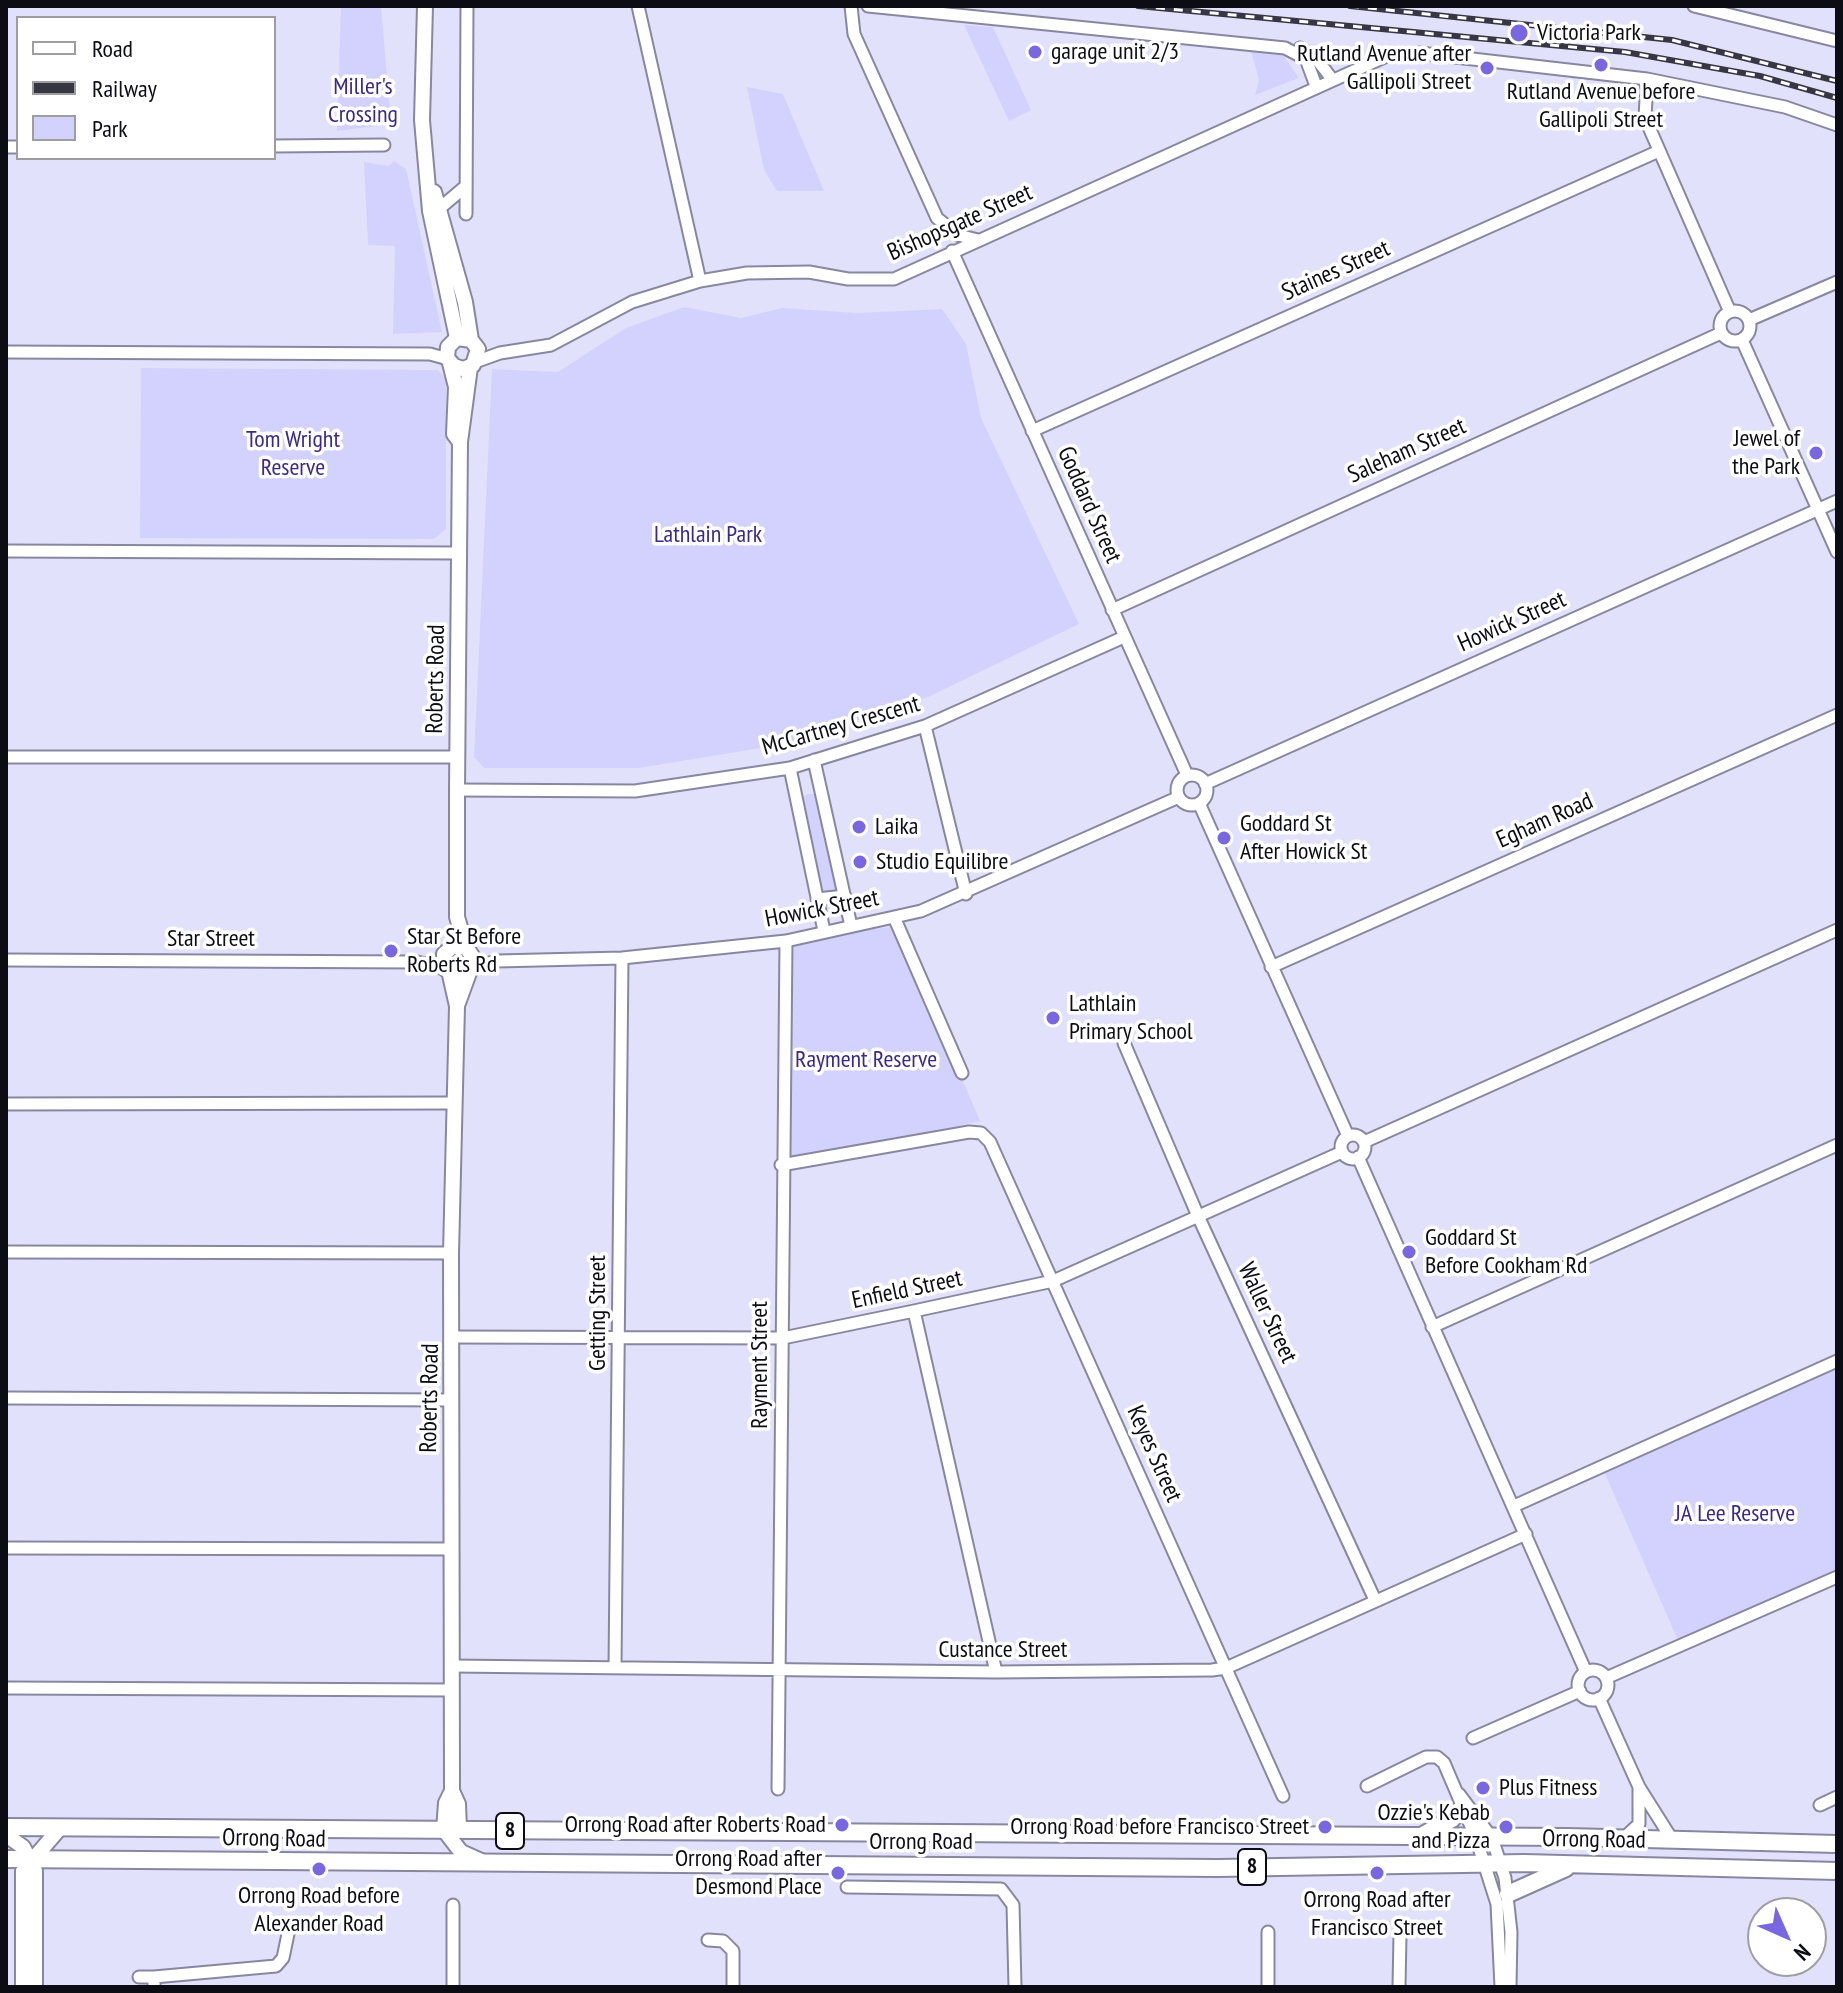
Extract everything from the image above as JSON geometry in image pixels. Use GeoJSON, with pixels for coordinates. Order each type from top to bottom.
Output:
{"type":"FeatureCollection","features":[{"type":"Feature","properties":{"kind":"highway"},"geometry":{"type":"LineString","coordinates":[[1418,1837],[1452,1819],[1460,1802]]}},
{"type":"Feature","properties":{"kind":"highway","name":"Orrong Road"},"geometry":{"type":"LineString","coordinates":[[6,1827],[1624,1838],[1837,1844]]}},
{"type":"Feature","properties":{"kind":"highway","name":"Orrong Road"},"geometry":{"type":"LineString","coordinates":[[6,1859],[1203,1868],[1493,1863],[1837,1871]]}},
{"type":"Feature","properties":{"kind":"highway"},"geometry":{"type":"LineString","coordinates":[[1508,1894],[1575,1864]]}},
{"type":"Feature","properties":{"kind":"main road","name":"Roberts Road"},"geometry":{"type":"LineString","coordinates":[[425,6],[422,120],[430,211],[458,349]]}},
{"type":"Feature","properties":{"kind":"main road","name":"Roberts Road"},"geometry":{"type":"LineString","coordinates":[[429,180],[440,208],[465,302],[458,349],[454,434],[460,442]]}},
{"type":"Feature","properties":{"kind":"main road","name":"Roberts Road"},"geometry":{"type":"LineString","coordinates":[[452,1830],[446,1803],[452,1791],[451,1253],[457,1006],[454,965],[457,917],[460,442],[473,365],[478,355],[458,349]]}},
{"type":"Feature","properties":{"kind":"main road"},"geometry":{"type":"LineString","coordinates":[[458,349],[458,369],[473,365]]}},
{"type":"Feature","properties":{"kind":"main road","name":"Roberts Road"},"geometry":{"type":"LineString","coordinates":[[454,965],[468,949],[457,917]]}},
{"type":"Feature","properties":{"kind":"main road"},"geometry":{"type":"LineString","coordinates":[[454,965],[468,949]]}},
{"type":"Feature","properties":{"kind":"main road"},"geometry":{"type":"LineString","coordinates":[[23,1987],[23,1871],[60,1828]]}},
{"type":"Feature","properties":{"kind":"main road"},"geometry":{"type":"LineString","coordinates":[[452,1830],[461,1852],[485,1862]]}},
{"type":"Feature","properties":{"kind":"main road"},"geometry":{"type":"LineString","coordinates":[[6,1835],[23,1847],[35,1871],[35,1987]]}},
{"type":"Feature","properties":{"kind":"street"},"geometry":{"type":"LineString","coordinates":[[466,214],[467,6]]}},
{"type":"Feature","properties":{"kind":"street"},"geometry":{"type":"LineString","coordinates":[[638,6],[700,281]]}},
{"type":"Feature","properties":{"kind":"street"},"geometry":{"type":"LineString","coordinates":[[851,6],[854,34],[937,218],[958,235],[978,240]]}},
{"type":"Feature","properties":{"kind":"street"},"geometry":{"type":"LineString","coordinates":[[868,6],[1260,45],[1301,54],[1311,68],[1316,86]]}},
{"type":"Feature","properties":{"kind":"street"},"geometry":{"type":"LineString","coordinates":[[1694,6],[1837,41]]}},
{"type":"Feature","properties":{"kind":"street"},"geometry":{"type":"LineString","coordinates":[[1260,45],[1286,43],[1302,48],[1315,57],[1332,79]]}},
{"type":"Feature","properties":{"kind":"street","name":"Bishopsgate Street"},"geometry":{"type":"LineString","coordinates":[[6,352],[430,354],[458,349],[500,353],[551,345],[632,302],[700,281],[747,273],[809,272],[848,279],[894,279],[1389,55],[1420,53],[1647,79],[1785,107],[1837,125]]}},
{"type":"Feature","properties":{"kind":"street"},"geometry":{"type":"LineString","coordinates":[[1647,79],[1643,105],[1659,151],[1730,312]]}},
{"type":"Feature","properties":{"kind":"street"},"geometry":{"type":"LineString","coordinates":[[276,146],[384,145]]}},
{"type":"Feature","properties":{"kind":"street","name":"Staines Street"},"geometry":{"type":"LineString","coordinates":[[1032,431],[1659,151]]}},
{"type":"Feature","properties":{"kind":"street"},"geometry":{"type":"LineString","coordinates":[[440,208],[466,186]]}},
{"type":"Feature","properties":{"kind":"street","name":"Goddard Street"},"geometry":{"type":"LineString","coordinates":[[952,251],[1187,775]]}},
{"type":"Feature","properties":{"kind":"street"},"geometry":{"type":"LineString","coordinates":[[1749,320],[1837,282]]}},
{"type":"Feature","properties":{"kind":"street"},"geometry":{"type":"LineString","coordinates":[[1730,312],[1741,312],[1749,320],[1750,332],[1742,340],[1730,341],[1721,333],[1720,320],[1730,312]]}},
{"type":"Feature","properties":{"kind":"street","name":"Saleham Street"},"geometry":{"type":"LineString","coordinates":[[1112,610],[1721,333]]}},
{"type":"Feature","properties":{"kind":"street"},"geometry":{"type":"LineString","coordinates":[[1742,340],[1837,552]]}},
{"type":"Feature","properties":{"kind":"street","name":"Bishopsgate Street"},"geometry":{"type":"LineString","coordinates":[[473,365],[500,353]]}},
{"type":"Feature","properties":{"kind":"street","name":"Howick Street"},"geometry":{"type":"LineString","coordinates":[[1205,784],[1837,501]]}},
{"type":"Feature","properties":{"kind":"street"},"geometry":{"type":"LineString","coordinates":[[6,551],[459,553]]}},
{"type":"Feature","properties":{"kind":"street","name":"McCartney Crescent"},"geometry":{"type":"LineString","coordinates":[[457,790],[635,791],[790,768],[925,726],[1124,637]]}},
{"type":"Feature","properties":{"kind":"street","name":"Egham Road"},"geometry":{"type":"LineString","coordinates":[[1271,967],[1837,715]]}},
{"type":"Feature","properties":{"kind":"street"},"geometry":{"type":"LineString","coordinates":[[925,726],[966,894]]}},
{"type":"Feature","properties":{"kind":"street"},"geometry":{"type":"LineString","coordinates":[[6,757],[457,757]]}},
{"type":"Feature","properties":{"kind":"street"},"geometry":{"type":"LineString","coordinates":[[814,760],[820,794],[837,852],[851,926]]}},
{"type":"Feature","properties":{"kind":"street"},"geometry":{"type":"LineString","coordinates":[[790,768],[824,931]]}},
{"type":"Feature","properties":{"kind":"street"},"geometry":{"type":"LineString","coordinates":[[1187,775],[1196,775],[1205,784],[1206,793],[1199,803],[1189,804],[1179,797],[1178,784],[1187,775]]}},
{"type":"Feature","properties":{"kind":"street"},"geometry":{"type":"LineString","coordinates":[[797,800],[808,794],[820,794]]}},
{"type":"Feature","properties":{"kind":"street","name":"Howick Street"},"geometry":{"type":"LineString","coordinates":[[454,965],[622,958],[786,941],[894,917],[966,894],[1179,797]]}},
{"type":"Feature","properties":{"kind":"street"},"geometry":{"type":"LineString","coordinates":[[1199,803],[1348,1136]]}},
{"type":"Feature","properties":{"kind":"street"},"geometry":{"type":"LineString","coordinates":[[817,899],[845,896]]}},
{"type":"Feature","properties":{"kind":"street"},"geometry":{"type":"LineString","coordinates":[[894,917],[962,1073]]}},
{"type":"Feature","properties":{"kind":"street"},"geometry":{"type":"LineString","coordinates":[[1364,1142],[1837,930]]}},
{"type":"Feature","properties":{"kind":"street","name":"Rayment Street"},"geometry":{"type":"LineString","coordinates":[[778,1789],[783,1338],[781,1165],[786,941]]}},
{"type":"Feature","properties":{"kind":"street","name":"Howick Street"},"geometry":{"type":"LineString","coordinates":[[468,949],[497,961]]}},
{"type":"Feature","properties":{"kind":"street","name":"Getting Street"},"geometry":{"type":"LineString","coordinates":[[615,1668],[622,958]]}},
{"type":"Feature","properties":{"kind":"street","name":"Star Street"},"geometry":{"type":"LineString","coordinates":[[6,960],[417,962],[454,965]]}},
{"type":"Feature","properties":{"kind":"street","name":"Waller Street"},"geometry":{"type":"LineString","coordinates":[[1124,1043],[1198,1216],[1375,1600]]}},
{"type":"Feature","properties":{"kind":"street"},"geometry":{"type":"LineString","coordinates":[[6,1104],[454,1103]]}},
{"type":"Feature","properties":{"kind":"street","name":"Keyes Street"},"geometry":{"type":"LineString","coordinates":[[781,1165],[969,1132],[981,1133],[990,1142],[1283,1796]]}},
{"type":"Feature","properties":{"kind":"street"},"geometry":{"type":"LineString","coordinates":[[1348,1136],[1359,1136],[1364,1142],[1363,1152],[1358,1157],[1351,1158],[1342,1152],[1343,1141],[1348,1136]]}},
{"type":"Feature","properties":{"kind":"street"},"geometry":{"type":"LineString","coordinates":[[1432,1327],[1837,1145]]}},
{"type":"Feature","properties":{"kind":"street","name":"Enfield Street"},"geometry":{"type":"LineString","coordinates":[[453,1337],[783,1338],[914,1311],[1053,1281],[1342,1152]]}},
{"type":"Feature","properties":{"kind":"street"},"geometry":{"type":"LineString","coordinates":[[1358,1157],[1586,1672]]}},
{"type":"Feature","properties":{"kind":"street"},"geometry":{"type":"LineString","coordinates":[[6,1252],[451,1253]]}},
{"type":"Feature","properties":{"kind":"street"},"geometry":{"type":"LineString","coordinates":[[914,1311],[996,1672]]}},
{"type":"Feature","properties":{"kind":"street"},"geometry":{"type":"LineString","coordinates":[[1514,1506],[1837,1361]]}},
{"type":"Feature","properties":{"kind":"street"},"geometry":{"type":"LineString","coordinates":[[6,1398],[451,1400]]}},
{"type":"Feature","properties":{"kind":"street","name":"Custance Street"},"geometry":{"type":"LineString","coordinates":[[452,1666],[996,1672],[1226,1668],[1526,1534]]}},
{"type":"Feature","properties":{"kind":"street"},"geometry":{"type":"LineString","coordinates":[[6,1548],[452,1549]]}},
{"type":"Feature","properties":{"kind":"street"},"geometry":{"type":"LineString","coordinates":[[1606,1678],[1837,1577]]}},
{"type":"Feature","properties":{"kind":"street"},"geometry":{"type":"LineString","coordinates":[[1595,1670],[1606,1678],[1608,1688],[1599,1698],[1589,1699],[1580,1691],[1578,1681],[1586,1672],[1595,1670]]}},
{"type":"Feature","properties":{"kind":"street"},"geometry":{"type":"LineString","coordinates":[[6,1688],[451,1690]]}},
{"type":"Feature","properties":{"kind":"street"},"geometry":{"type":"LineString","coordinates":[[1473,1738],[1580,1691]]}},
{"type":"Feature","properties":{"kind":"street"},"geometry":{"type":"LineString","coordinates":[[1599,1698],[1639,1787],[1673,1841]]}},
{"type":"Feature","properties":{"kind":"street"},"geometry":{"type":"LineString","coordinates":[[1367,1786],[1432,1756],[1444,1763],[1460,1802],[1484,1838],[1508,1894],[1510,1987]]}},
{"type":"Feature","properties":{"kind":"street"},"geometry":{"type":"LineString","coordinates":[[1624,1838],[1639,1824],[1639,1787]]}},
{"type":"Feature","properties":{"kind":"street"},"geometry":{"type":"LineString","coordinates":[[1820,1805],[1837,1797]]}},
{"type":"Feature","properties":{"kind":"street"},"geometry":{"type":"LineString","coordinates":[[1493,1863],[1500,1921],[1501,1987]]}},
{"type":"Feature","properties":{"kind":"street"},"geometry":{"type":"LineString","coordinates":[[847,1887],[1001,1889],[1013,1905],[1015,1987]]}},
{"type":"Feature","properties":{"kind":"street"},"geometry":{"type":"LineString","coordinates":[[453,1905],[453,1987]]}},
{"type":"Feature","properties":{"kind":"street"},"geometry":{"type":"LineString","coordinates":[[1268,1932],[1268,1987]]}},
{"type":"Feature","properties":{"kind":"street"},"geometry":{"type":"LineString","coordinates":[[139,1977],[154,1982],[276,1966],[283,1958],[288,1934]]}},
{"type":"Feature","properties":{"kind":"street"},"geometry":{"type":"LineString","coordinates":[[1399,1987],[1400,1935]]}},
{"type":"Feature","properties":{"kind":"street"},"geometry":{"type":"LineString","coordinates":[[708,1940],[723,1941],[733,1951],[733,1987]]}},
{"type":"Feature","properties":{"kind":"street"},"geometry":{"type":"LineString","coordinates":[[221,1973],[222,1987]]}},
{"type":"Feature","properties":{"kind":"green space","name":"Miller's Crossing"},"geometry":{"type":"Polygon","coordinates":[[[341,6],[381,6],[391,124],[337,131],[341,6]]]}},
{"type":"Feature","properties":{"kind":"green space"},"geometry":{"type":"Polygon","coordinates":[[[964,25],[993,27],[1031,110],[1009,121],[964,25]]]}},
{"type":"Feature","properties":{"kind":"green space"},"geometry":{"type":"Polygon","coordinates":[[[1251,51],[1283,55],[1299,78],[1255,95],[1259,80],[1251,51]]]}},
{"type":"Feature","properties":{"kind":"green space"},"geometry":{"type":"Polygon","coordinates":[[[747,87],[783,94],[824,191],[777,191],[764,170],[747,87]]]}},
{"type":"Feature","properties":{"kind":"green space"},"geometry":{"type":"Polygon","coordinates":[[[394,161],[406,169],[442,332],[393,334],[395,246],[368,245],[364,162],[388,166],[394,161]]]}},
{"type":"Feature","properties":{"kind":"green space","name":"Lathlain Park"},"geometry":{"type":"Polygon","coordinates":[[[684,307],[741,318],[782,308],[858,313],[942,309],[966,344],[981,418],[1079,624],[928,697],[785,744],[639,768],[484,768],[474,757],[492,369],[558,372],[626,328],[684,307]]]}},
{"type":"Feature","properties":{"kind":"green space","name":"Tom Wright Reserve"},"geometry":{"type":"Polygon","coordinates":[[[141,368],[438,370],[446,378],[446,529],[434,539],[140,538],[141,368]]]}},
{"type":"Feature","properties":{"kind":"green space"},"geometry":{"type":"Polygon","coordinates":[[[808,794],[820,794],[845,896],[817,899],[797,800],[808,794]]]}},
{"type":"Feature","properties":{"kind":"green space","name":"Rayment Reserve"},"geometry":{"type":"Polygon","coordinates":[[[897,926],[980,1121],[781,1165],[786,941],[897,926]]]}},
{"type":"Feature","properties":{"kind":"green space","name":"JA Lee Reserve"},"geometry":{"type":"Polygon","coordinates":[[[1837,1361],[1837,1577],[1680,1645],[1602,1467],[1837,1361]]]}},
{"type":"Feature","properties":{"kind":"railway"},"geometry":{"type":"LineString","coordinates":[[1138,6],[1625,52],[1760,76],[1837,98]]}},
{"type":"Feature","properties":{"kind":"railway"},"geometry":{"type":"LineString","coordinates":[[1350,6],[1672,40],[1837,81]]}},
{"type":"Feature","properties":{"kind":"place","name":"Victoria Park"},"geometry":{"type":"Point","coordinates":[1519,33]}},
{"type":"Feature","properties":{"kind":"place","name":"garage unit 2/3"},"geometry":{"type":"Point","coordinates":[1035,52]}},
{"type":"Feature","properties":{"kind":"place","name":"Rutland Avenue before Gallipoli Street"},"geometry":{"type":"Point","coordinates":[1601,65]}},
{"type":"Feature","properties":{"kind":"place","name":"Rutland Avenue after Gallipoli Street"},"geometry":{"type":"Point","coordinates":[1487,68]}},
{"type":"Feature","properties":{"kind":"place","name":"Jewel of the Park"},"geometry":{"type":"Point","coordinates":[1816,453]}},
{"type":"Feature","properties":{"kind":"place","name":"Laika"},"geometry":{"type":"Point","coordinates":[859,827]}},
{"type":"Feature","properties":{"kind":"place","name":"Goddard St After Howick St"},"geometry":{"type":"Point","coordinates":[1224,838]}},
{"type":"Feature","properties":{"kind":"place","name":"Studio Equilibre"},"geometry":{"type":"Point","coordinates":[860,862]}},
{"type":"Feature","properties":{"kind":"place","name":"Star St Before Roberts Rd"},"geometry":{"type":"Point","coordinates":[391,951]}},
{"type":"Feature","properties":{"kind":"place","name":"Lathlain Primary School"},"geometry":{"type":"Point","coordinates":[1053,1018]}},
{"type":"Feature","properties":{"kind":"place","name":"Goddard St Before Cookham Rd"},"geometry":{"type":"Point","coordinates":[1409,1252]}},
{"type":"Feature","properties":{"kind":"place","name":"Plus Fitness"},"geometry":{"type":"Point","coordinates":[1483,1788]}},
{"type":"Feature","properties":{"kind":"place","name":"Orrong Road after Roberts Road"},"geometry":{"type":"Point","coordinates":[842,1825]}},
{"type":"Feature","properties":{"kind":"place","name":"Orrong Road before Francisco Street"},"geometry":{"type":"Point","coordinates":[1325,1827]}},
{"type":"Feature","properties":{"kind":"place","name":"Ozzie's Kebab and Pizza"},"geometry":{"type":"Point","coordinates":[1506,1827]}},
{"type":"Feature","properties":{"kind":"place","name":"Orrong Road before Alexander Road"},"geometry":{"type":"Point","coordinates":[319,1869]}},
{"type":"Feature","properties":{"kind":"place","name":"Orrong Road after Desmond Place"},"geometry":{"type":"Point","coordinates":[838,1873]}},
{"type":"Feature","properties":{"kind":"place","name":"Orrong Road after Francisco Street"},"geometry":{"type":"Point","coordinates":[1377,1873]}}]}
